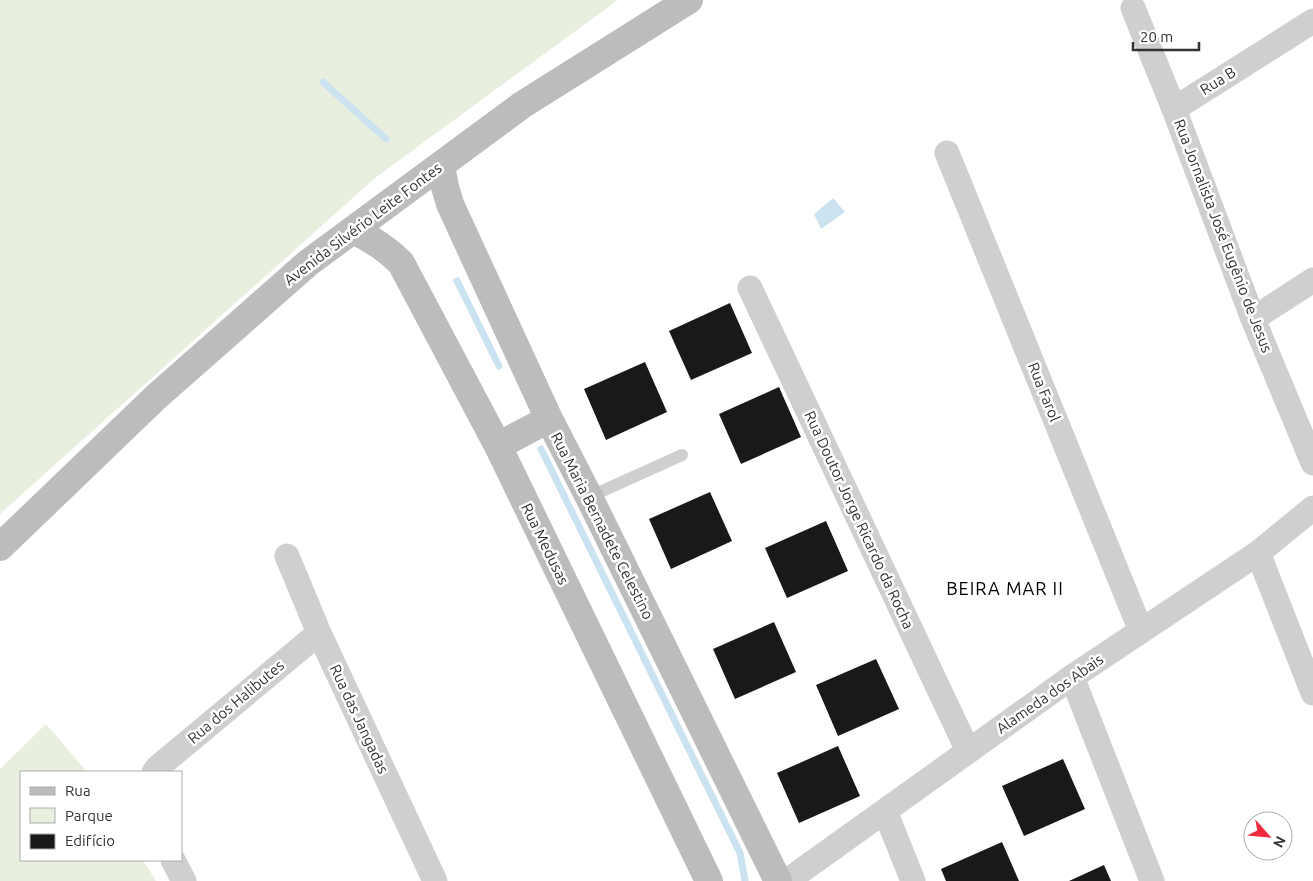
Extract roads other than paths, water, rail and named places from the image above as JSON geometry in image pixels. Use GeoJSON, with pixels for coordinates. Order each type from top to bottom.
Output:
{"type":"FeatureCollection","features":[{"type":"Feature","properties":{"kind":"street","name":"Avenida Silvério Leite Fontes"},"geometry":{"type":"LineString","coordinates":[[0,547],[156,397],[308,263],[522,105],[689,0]]}},
{"type":"Feature","properties":{"kind":"street","name":"Rua Jornalista José Eugênio de Jesus"},"geometry":{"type":"LineString","coordinates":[[1133,8],[1174,109],[1253,318],[1313,463]]}},
{"type":"Feature","properties":{"kind":"street","name":"Rua B"},"geometry":{"type":"LineString","coordinates":[[1174,109],[1313,21]]}},
{"type":"Feature","properties":{"kind":"street","name":"Rua Farol"},"geometry":{"type":"LineString","coordinates":[[946,153],[1141,631]]}},
{"type":"Feature","properties":{"kind":"street","name":"Rua Maria Bernadete Celestino"},"geometry":{"type":"LineString","coordinates":[[441,164],[450,204],[549,419],[778,881]]}},
{"type":"Feature","properties":{"kind":"street","name":"Rua Medusas"},"geometry":{"type":"LineString","coordinates":[[352,230],[374,240],[390,251],[401,264],[498,446],[709,881]]}},
{"type":"Feature","properties":{"kind":"street"},"geometry":{"type":"LineString","coordinates":[[1253,318],[1313,280]]}},
{"type":"Feature","properties":{"kind":"street","name":"Rua Doutor Jorge Ricardo da Rocha"},"geometry":{"type":"LineString","coordinates":[[750,288],[968,751]]}},
{"type":"Feature","properties":{"kind":"street"},"geometry":{"type":"LineString","coordinates":[[498,446],[549,419]]}},
{"type":"Feature","properties":{"kind":"street","name":"Alameda dos Abais"},"geometry":{"type":"LineString","coordinates":[[787,881],[1072,677],[1258,553],[1313,508]]}},
{"type":"Feature","properties":{"kind":"street"},"geometry":{"type":"LineString","coordinates":[[1258,553],[1313,693]]}},
{"type":"Feature","properties":{"kind":"street","name":"Rua das Jangadas"},"geometry":{"type":"LineString","coordinates":[[287,556],[318,633],[435,881]]}},
{"type":"Feature","properties":{"kind":"street","name":"Rua dos Halibutes"},"geometry":{"type":"LineString","coordinates":[[155,771],[318,633]]}},
{"type":"Feature","properties":{"kind":"street"},"geometry":{"type":"LineString","coordinates":[[1072,677],[1152,881]]}},
{"type":"Feature","properties":{"kind":"street"},"geometry":{"type":"LineString","coordinates":[[885,811],[913,881]]}},
{"type":"Feature","properties":{"kind":"street"},"geometry":{"type":"LineString","coordinates":[[174,861],[184,881]]}},
{"type":"Feature","properties":{"kind":"lane"},"geometry":{"type":"LineString","coordinates":[[589,497],[682,455]]}},
{"type":"Feature","properties":{"kind":"water"},"geometry":{"type":"Polygon","coordinates":[[[833,198],[845,212],[821,229],[814,214],[833,198]]]}},
{"type":"Feature","properties":{"kind":"waterway"},"geometry":{"type":"LineString","coordinates":[[323,82],[386,139]]}},
{"type":"Feature","properties":{"kind":"waterway"},"geometry":{"type":"LineString","coordinates":[[457,281],[499,366]]}},
{"type":"Feature","properties":{"kind":"waterway"},"geometry":{"type":"LineString","coordinates":[[541,449],[740,853],[745,881]]}},
{"type":"Feature","properties":{"kind":"district","name":"BEIRA MAR II"},"geometry":{"type":"Point","coordinates":[1005,589]}}]}
